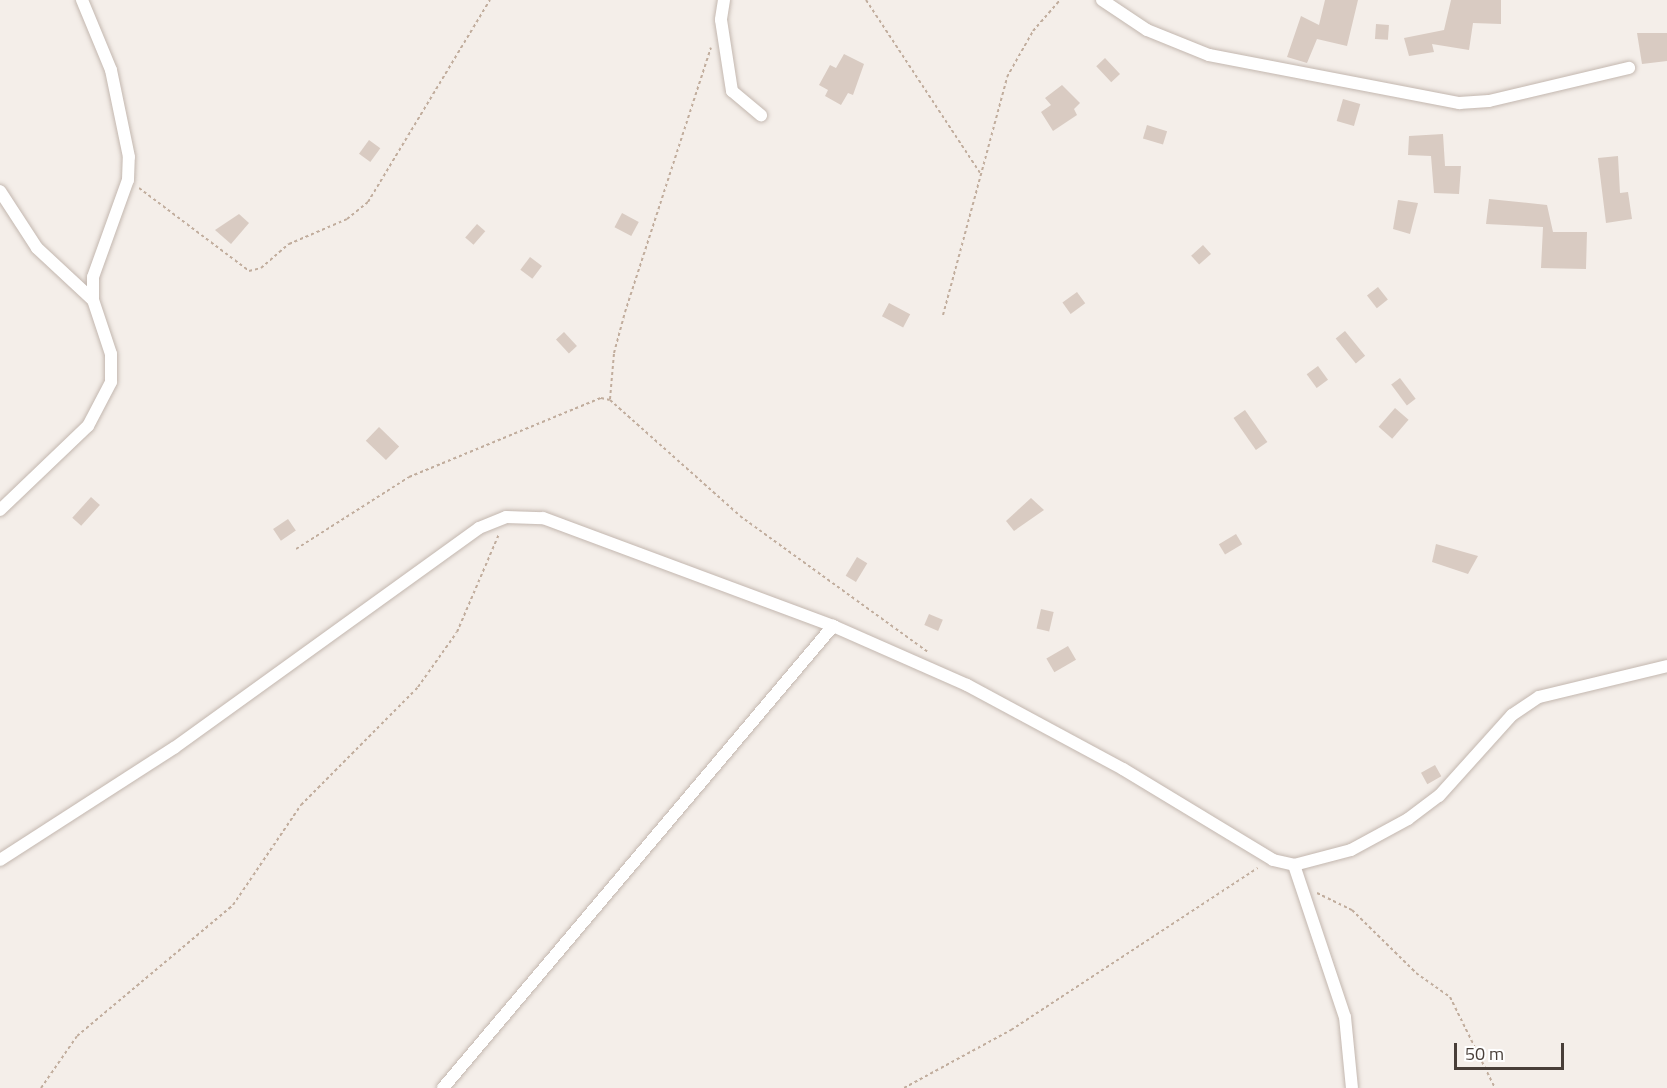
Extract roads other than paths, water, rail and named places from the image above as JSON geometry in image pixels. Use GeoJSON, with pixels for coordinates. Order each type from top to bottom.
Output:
{"type":"FeatureCollection","features":[{"type":"Feature","properties":{"kind":"street"},"geometry":{"type":"LineString","coordinates":[[0,510],[104,404],[112,366],[93,300],[95,266],[128,180],[128,140],[111,70],[82,0]]}},
{"type":"Feature","properties":{"kind":"street"},"geometry":{"type":"LineString","coordinates":[[724,0],[721,20],[732,91],[761,116]]}},
{"type":"Feature","properties":{"kind":"street"},"geometry":{"type":"LineString","coordinates":[[1102,0],[1155,34],[1209,55],[1459,103],[1489,101],[1629,68]]}},
{"type":"Feature","properties":{"kind":"street"},"geometry":{"type":"LineString","coordinates":[[0,190],[37,248],[93,300]]}},
{"type":"Feature","properties":{"kind":"street"},"geometry":{"type":"LineString","coordinates":[[0,860],[174,748],[479,528],[506,517],[543,518],[833,626],[967,685],[1123,769],[1273,860],[1294,865],[1351,850],[1408,819],[1439,796],[1512,715],[1539,697],[1667,666]]}},
{"type":"Feature","properties":{"kind":"street"},"geometry":{"type":"LineString","coordinates":[[443,1088],[833,626]]}},
{"type":"Feature","properties":{"kind":"street"},"geometry":{"type":"LineString","coordinates":[[1294,865],[1345,1017],[1352,1088]]}}]}
